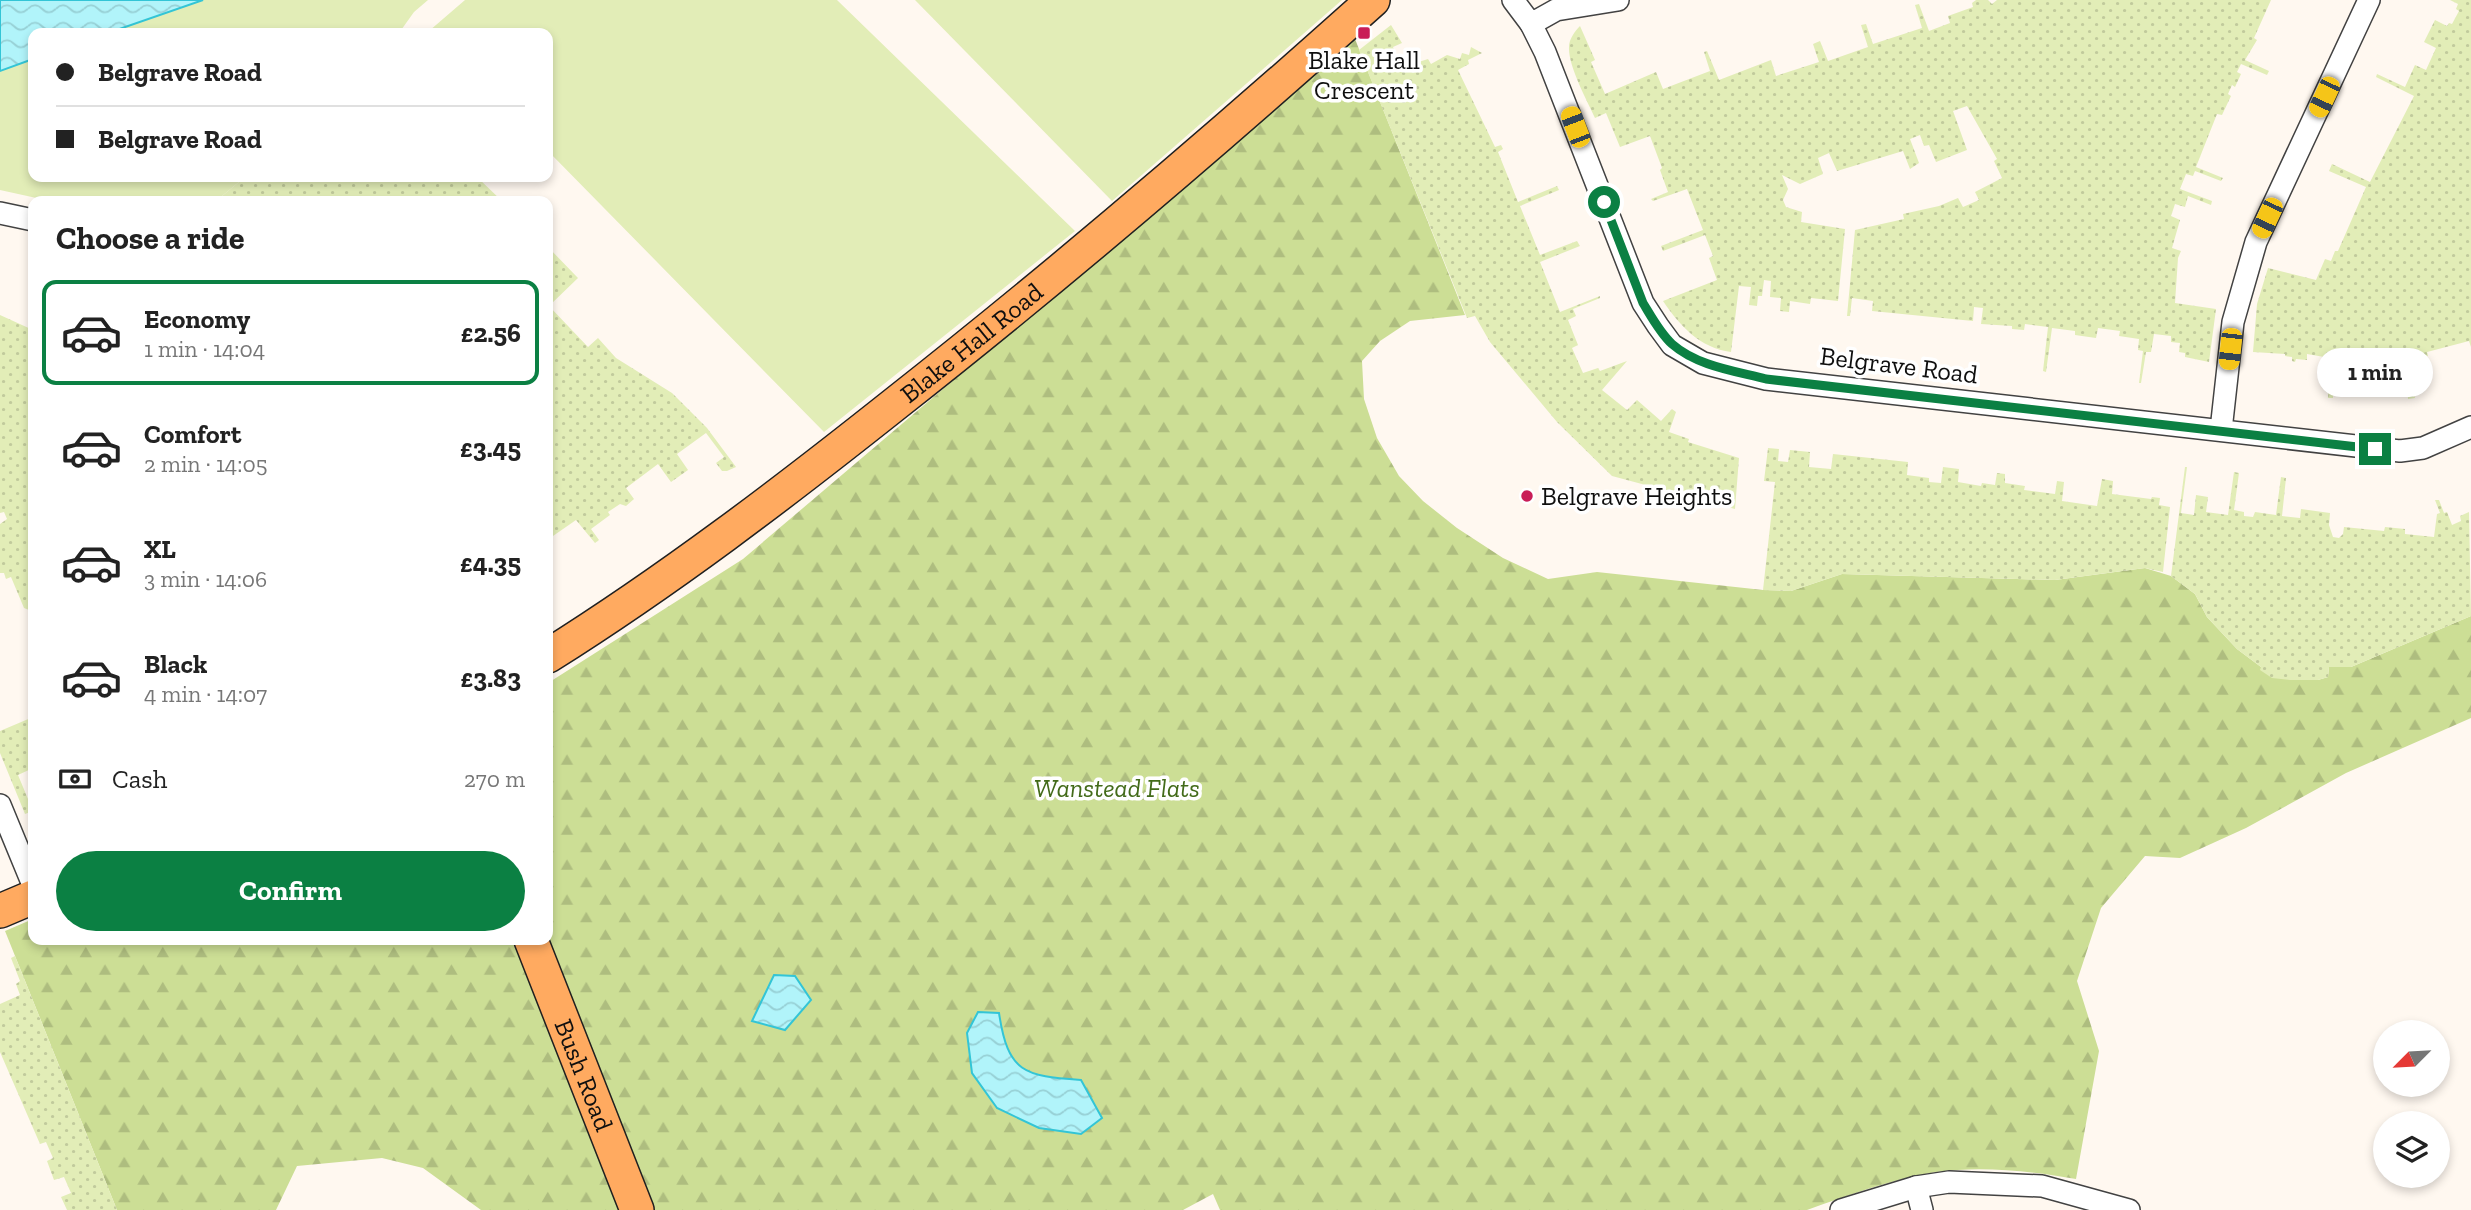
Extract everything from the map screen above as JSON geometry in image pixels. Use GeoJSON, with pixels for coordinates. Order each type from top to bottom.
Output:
{"type":"FeatureCollection","features":[{"type":"Feature","properties":{"kind":"main road","name":"Blake Hall Road"},"geometry":{"type":"LineString","coordinates":[[553,653],[596,626],[775,499],[998,323],[1373,0]]}},
{"type":"Feature","properties":{"kind":"main road"},"geometry":{"type":"LineString","coordinates":[[0,911],[28,899]]}},
{"type":"Feature","properties":{"kind":"main road","name":"Bush Road"},"geometry":{"type":"LineString","coordinates":[[533,945],[637,1210]]}},
{"type":"Feature","properties":{"kind":"street"},"geometry":{"type":"LineString","coordinates":[[1513,0],[1531,24],[1556,10],[1618,0]]}},
{"type":"Feature","properties":{"kind":"street"},"geometry":{"type":"LineString","coordinates":[[2221,430],[2233,322],[2256,242],[2369,0]]}},
{"type":"Feature","properties":{"kind":"street","name":"Belgrave Road"},"geometry":{"type":"LineString","coordinates":[[1531,24],[1545,52],[1643,303],[1672,345],[1703,363],[1766,379],[2400,451],[2423,448],[2471,427]]}},
{"type":"Feature","properties":{"kind":"street"},"geometry":{"type":"LineString","coordinates":[[0,213],[28,219]]}},
{"type":"Feature","properties":{"kind":"street"},"geometry":{"type":"LineString","coordinates":[[0,805],[28,873]]}},
{"type":"Feature","properties":{"kind":"street"},"geometry":{"type":"LineString","coordinates":[[1841,1210],[1916,1187],[1949,1182],[2042,1186],[2129,1210]]}},
{"type":"Feature","properties":{"kind":"street"},"geometry":{"type":"LineString","coordinates":[[1916,1187],[1923,1210]]}},
{"type":"Feature","properties":{"kind":"green space"},"geometry":{"type":"Polygon","coordinates":[[[0,0],[428,0],[414,12],[403,28],[28,28],[28,182],[239,182],[222,196],[28,196],[0,190],[0,0]]]}},
{"type":"Feature","properties":{"kind":"green space"},"geometry":{"type":"Polygon","coordinates":[[[465,0],[837,0],[1075,231],[824,432],[553,156],[553,28],[432,28],[465,0]]]}},
{"type":"Feature","properties":{"kind":"green space"},"geometry":{"type":"Polygon","coordinates":[[[915,0],[1342,0],[1112,201],[915,0]]]}},
{"type":"Feature","properties":{"kind":"green space"},"geometry":{"type":"Polygon","coordinates":[[[1976,0],[1988,0],[1992,4],[1997,0],[2271,0],[2254,38],[2257,40],[2245,60],[2269,71],[2267,75],[2241,64],[2237,72],[2241,74],[2235,87],[2232,85],[2228,94],[2231,96],[2222,115],[2217,114],[2196,167],[2223,178],[2221,181],[2195,171],[2193,176],[2186,174],[2180,189],[2212,201],[2211,205],[2188,196],[2185,207],[2175,204],[2171,216],[2180,220],[2172,248],[2181,251],[2178,258],[2175,303],[2216,309],[2209,362],[2185,357],[2185,353],[2179,352],[2180,343],[2171,342],[2171,336],[2154,334],[2151,352],[2146,352],[2139,383],[2143,351],[2138,350],[2139,339],[2119,336],[2120,331],[2098,328],[2096,338],[2075,335],[2075,331],[2052,328],[2046,372],[2043,371],[2048,327],[2025,324],[2024,330],[2012,329],[2012,326],[1981,324],[1983,308],[1974,307],[1973,321],[1872,311],[1873,301],[1852,298],[1850,316],[1847,316],[1855,230],[1904,219],[1903,214],[1939,206],[1958,198],[1963,207],[1979,200],[1975,192],[2002,178],[1994,161],[1997,159],[1967,106],[1953,111],[1967,150],[1936,162],[1929,145],[1924,146],[1920,135],[1910,139],[1919,163],[1910,169],[1903,151],[1837,171],[1829,153],[1818,158],[1823,174],[1800,184],[1782,175],[1788,189],[1783,200],[1786,207],[1802,212],[1801,222],[1845,229],[1838,301],[1811,298],[1810,304],[1790,301],[1789,312],[1780,311],[1781,298],[1770,297],[1771,281],[1764,280],[1762,296],[1758,296],[1757,306],[1749,305],[1751,287],[1739,286],[1731,352],[1700,341],[1676,319],[1663,301],[1717,280],[1709,258],[1713,256],[1705,235],[1663,251],[1661,246],[1703,230],[1687,189],[1653,201],[1651,199],[1668,192],[1650,136],[1620,147],[1606,113],[1595,118],[1570,55],[1570,41],[1576,30],[1580,26],[1595,60],[1591,62],[1605,94],[1656,72],[1663,89],[1710,71],[1704,52],[1707,51],[1719,80],[1771,60],[1776,76],[1819,62],[1813,44],[1820,41],[1828,61],[1868,47],[1861,25],[1866,24],[1873,44],[1922,28],[1915,5],[1919,4],[1929,31],[1950,23],[1948,16],[1973,7],[1972,3],[1976,0]]]}},
{"type":"Feature","properties":{"kind":"green space"},"geometry":{"type":"Polygon","coordinates":[[[2450,0],[2471,0],[2471,347],[2469,341],[2427,352],[2428,356],[2414,359],[2413,355],[2405,357],[2415,398],[2408,399],[2407,386],[2403,386],[2402,359],[2381,358],[2378,363],[2369,363],[2369,372],[2365,372],[2364,361],[2344,364],[2343,361],[2334,361],[2333,398],[2328,398],[2330,358],[2307,354],[2307,360],[2296,359],[2295,362],[2285,354],[2253,352],[2257,304],[2268,268],[2316,280],[2325,259],[2331,261],[2335,251],[2338,251],[2366,187],[2329,171],[2332,164],[2370,182],[2414,96],[2376,77],[2377,74],[2405,87],[2415,65],[2426,70],[2436,48],[2424,42],[2435,20],[2447,26],[2452,24],[2459,11],[2456,9],[2458,4],[2450,0]]]}},
{"type":"Feature","properties":{"kind":"green space"},"geometry":{"type":"Polygon","coordinates":[[[1391,25],[1402,43],[1393,47],[1394,61],[1400,61],[1403,67],[1428,59],[1431,64],[1447,55],[1460,59],[1462,53],[1469,55],[1471,47],[1482,53],[1468,60],[1469,64],[1458,70],[1495,147],[1501,145],[1503,149],[1498,152],[1518,202],[1557,186],[1559,190],[1520,206],[1540,255],[1577,241],[1580,246],[1540,262],[1560,312],[1600,296],[1573,309],[1576,316],[1568,320],[1578,345],[1572,348],[1583,373],[1598,368],[1600,371],[1627,361],[1602,390],[1627,410],[1637,400],[1661,421],[1672,409],[1676,412],[1669,432],[1689,439],[1688,442],[1739,458],[1735,509],[1612,476],[1557,422],[1490,342],[1475,316],[1467,318],[1359,50],[1391,25]]]}},
{"type":"Feature","properties":{"kind":"green space","name":"Wanstead Flats"},"geometry":{"type":"Polygon","coordinates":[[[1355,39],[1465,315],[1410,321],[1380,341],[1362,361],[1364,399],[1377,438],[1399,476],[1423,501],[1457,528],[1503,558],[1548,579],[1597,572],[1791,591],[1842,574],[2055,580],[2145,568],[2171,576],[2195,594],[2207,617],[2237,649],[2261,667],[2318,680],[2328,677],[2329,667],[2351,667],[2471,616],[2471,718],[2346,773],[2246,828],[2180,858],[2145,856],[2101,908],[2077,981],[2099,1051],[2076,1179],[2006,1170],[1936,1172],[1887,1183],[1807,1210],[1220,1210],[1213,1194],[1183,1210],[481,1210],[423,1168],[382,1158],[297,1166],[276,1210],[117,1210],[5,931],[28,921],[28,945],[553,945],[553,680],[743,559],[1355,39]]]}},
{"type":"Feature","properties":{"kind":"green space"},"geometry":{"type":"Polygon","coordinates":[[[239,182],[482,182],[497,196],[242,196],[222,196],[239,182]]]}},
{"type":"Feature","properties":{"kind":"green space"},"geometry":{"type":"Polygon","coordinates":[[[553,252],[578,278],[553,302],[553,252]]]}},
{"type":"Feature","properties":{"kind":"green space"},"geometry":{"type":"Polygon","coordinates":[[[553,310],[588,347],[598,338],[616,358],[672,393],[707,428],[736,467],[722,471],[716,463],[724,457],[706,433],[677,454],[688,470],[671,482],[658,464],[626,488],[634,499],[626,506],[620,504],[608,512],[610,515],[591,529],[599,540],[595,543],[576,520],[553,536],[553,310]]]}},
{"type":"Feature","properties":{"kind":"green space"},"geometry":{"type":"Polygon","coordinates":[[[0,315],[28,328],[28,610],[24,608],[11,577],[6,579],[4,573],[0,573],[0,524],[7,519],[4,512],[0,513],[0,315]]]}},
{"type":"Feature","properties":{"kind":"green space"},"geometry":{"type":"Polygon","coordinates":[[[1768,448],[1779,449],[1778,461],[1788,462],[1790,450],[1810,452],[1809,467],[1831,469],[1833,454],[1908,462],[1907,475],[1929,478],[1929,482],[1941,483],[1943,467],[1959,469],[1958,482],[1981,486],[1982,483],[1995,485],[1997,473],[2005,474],[2005,483],[2025,486],[2024,490],[2055,494],[2057,481],[2064,482],[2062,501],[2097,506],[2102,479],[2113,481],[2112,494],[2160,498],[2159,505],[2170,507],[2163,572],[2145,568],[2055,580],[1842,574],[1791,591],[1763,590],[1775,482],[1764,481],[1768,448]]]}},
{"type":"Feature","properties":{"kind":"green space"},"geometry":{"type":"Polygon","coordinates":[[[2185,467],[2181,513],[2194,515],[2196,495],[2208,497],[2206,512],[2228,515],[2234,472],[2239,473],[2234,510],[2244,512],[2244,516],[2253,517],[2255,512],[2276,515],[2281,477],[2286,478],[2282,516],[2300,518],[2301,509],[2330,513],[2329,525],[2333,537],[2339,538],[2344,527],[2384,531],[2385,527],[2405,529],[2405,534],[2434,537],[2437,514],[2440,513],[2435,500],[2439,500],[2452,525],[2461,521],[2460,516],[2469,512],[2471,616],[2351,667],[2329,667],[2328,677],[2318,680],[2272,678],[2237,649],[2207,617],[2195,594],[2171,576],[2185,467]]]}},
{"type":"Feature","properties":{"kind":"green space"},"geometry":{"type":"Polygon","coordinates":[[[28,719],[28,770],[18,775],[28,799],[28,813],[25,814],[0,753],[0,731],[28,719]]]}},
{"type":"Feature","properties":{"kind":"green space"},"geometry":{"type":"Polygon","coordinates":[[[15,956],[117,1210],[67,1210],[61,1197],[71,1193],[64,1177],[54,1180],[47,1161],[53,1158],[46,1142],[40,1144],[0,1052],[0,1004],[20,995],[16,984],[20,981],[11,958],[15,956]]]}},
{"type":"Feature","properties":{"kind":"water"},"geometry":{"type":"Polygon","coordinates":[[[0,0],[203,0],[122,28],[28,28],[28,61],[0,71],[0,0]]]}},
{"type":"Feature","properties":{"kind":"water"},"geometry":{"type":"Polygon","coordinates":[[[774,975],[795,976],[811,1000],[785,1030],[752,1021],[774,975]]]}},
{"type":"Feature","properties":{"kind":"water"},"geometry":{"type":"Polygon","coordinates":[[[978,1012],[999,1013],[1008,1048],[1022,1068],[1045,1076],[1081,1080],[1102,1118],[1081,1134],[1039,1128],[997,1108],[972,1073],[967,1033],[978,1012]]]}},
{"type":"Feature","properties":{"kind":"place","name":"Blake Hall Crescent"},"geometry":{"type":"Point","coordinates":[1364,33]}},
{"type":"Feature","properties":{"kind":"place","name":"Belgrave Heights"},"geometry":{"type":"Point","coordinates":[1527,496]}},
{"type":"Feature","properties":{"kind":"route"},"geometry":{"type":"LineString","coordinates":[[1604,202],[1643,303],[1672,345],[1703,363],[1766,379],[2375,449]]}}]}
